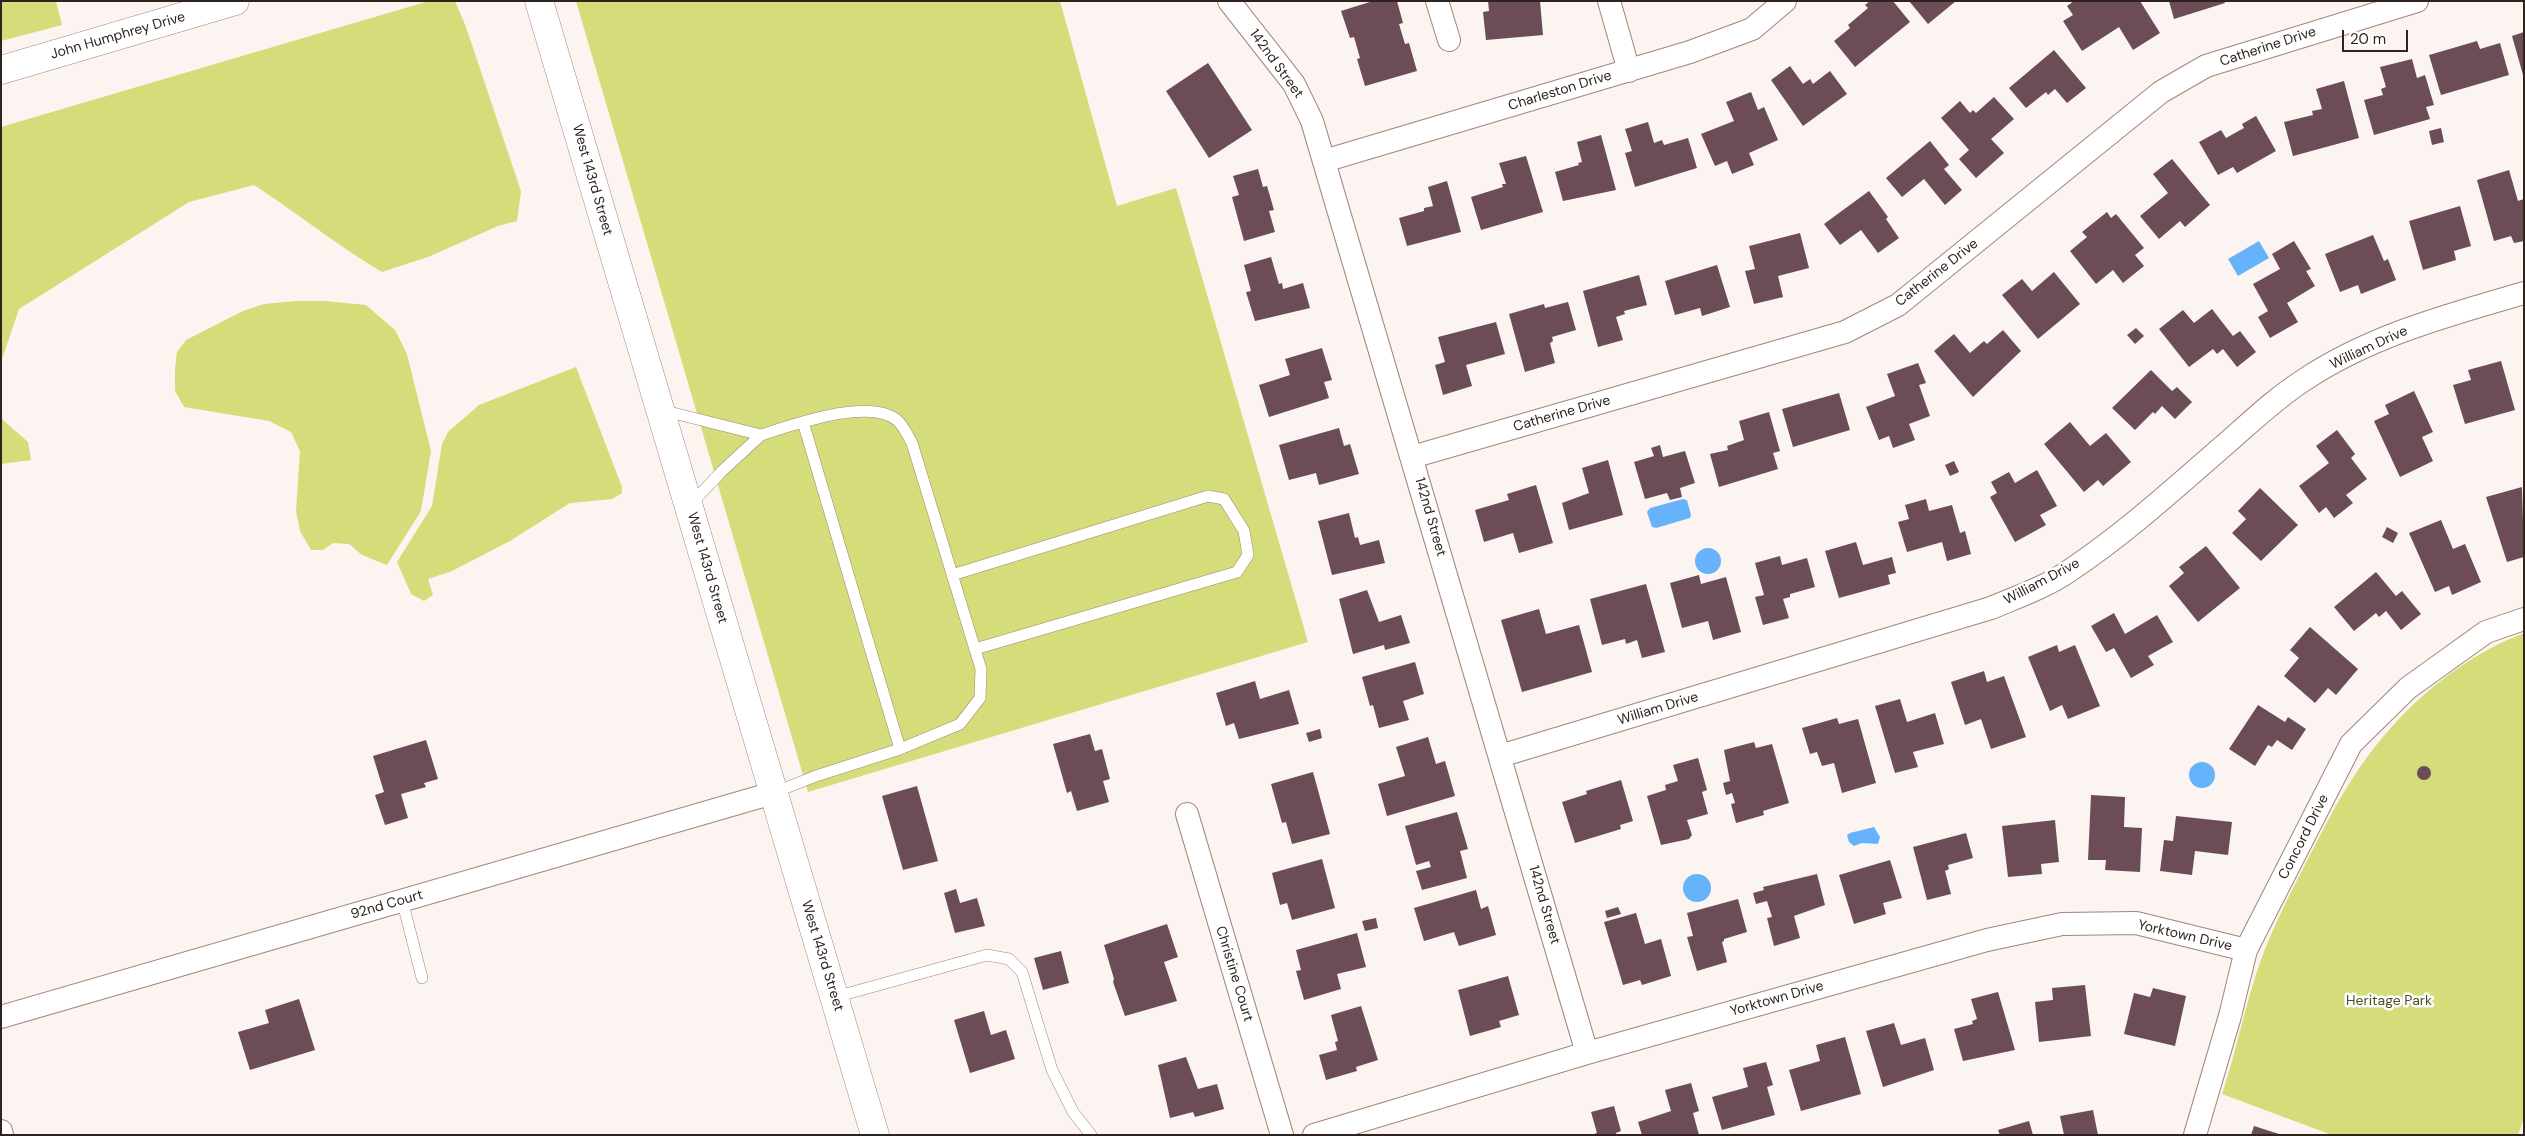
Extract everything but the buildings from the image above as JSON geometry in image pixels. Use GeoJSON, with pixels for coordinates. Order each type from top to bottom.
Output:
{"type":"FeatureCollection","features":[{"type":"Feature","properties":{"kind":"main road","name":"John Humphrey Drive"},"geometry":{"type":"LineString","coordinates":[[1,70],[235,1]]}},
{"type":"Feature","properties":{"kind":"main road","name":"West 143rd Street"},"geometry":{"type":"LineString","coordinates":[[539,1],[875,1135]]}},
{"type":"Feature","properties":{"kind":"street","name":"142nd Street"},"geometry":{"type":"LineString","coordinates":[[1229,1],[1294,84],[1312,121],[1587,1053]]}},
{"type":"Feature","properties":{"kind":"street"},"geometry":{"type":"LineString","coordinates":[[1437,1],[1449,40]]}},
{"type":"Feature","properties":{"kind":"street"},"geometry":{"type":"LineString","coordinates":[[1608,1],[1629,71]]}},
{"type":"Feature","properties":{"kind":"street","name":"Charleston Drive"},"geometry":{"type":"LineString","coordinates":[[1324,161],[1690,52],[1752,29],[1785,1]]}},
{"type":"Feature","properties":{"kind":"street","name":"Catherine Drive"},"geometry":{"type":"LineString","coordinates":[[1412,457],[1845,332],[1898,305],[2161,92],[2181,79],[2206,66],[2418,1]]}},
{"type":"Feature","properties":{"kind":"street","name":"William Drive"},"geometry":{"type":"LineString","coordinates":[[1500,756],[1991,608],[2024,594],[2069,571],[2148,511],[2268,407],[2304,380],[2348,356],[2407,330],[2524,293]]}},
{"type":"Feature","properties":{"kind":"street","name":"Concord Drive"},"geometry":{"type":"LineString","coordinates":[[2195,1135],[2230,1016],[2246,950],[2352,744],[2408,688],[2486,632],[2524,619]]}},
{"type":"Feature","properties":{"kind":"street","name":"92nd Court"},"geometry":{"type":"LineString","coordinates":[[1,1016],[773,793]]}},
{"type":"Feature","properties":{"kind":"street","name":"Christine Court"},"geometry":{"type":"LineString","coordinates":[[1187,814],[1282,1135]]}},
{"type":"Feature","properties":{"kind":"street","name":"Yorktown Drive"},"geometry":{"type":"LineString","coordinates":[[1314,1135],[1587,1053],[1988,940],[2062,924],[2136,923],[2246,950]]}},
{"type":"Feature","properties":{"kind":"street"},"geometry":{"type":"LineString","coordinates":[[1,1131],[2,1135]]}},
{"type":"Feature","properties":{"kind":"lane"},"geometry":{"type":"LineString","coordinates":[[660,410],[761,434]]}},
{"type":"Feature","properties":{"kind":"lane"},"geometry":{"type":"LineString","coordinates":[[688,506],[761,434],[844,412],[878,412],[897,420],[912,442],[981,669],[980,698],[960,724],[900,749],[816,776],[773,793]]}},
{"type":"Feature","properties":{"kind":"lane"},"geometry":{"type":"LineString","coordinates":[[803,422],[900,749]]}},
{"type":"Feature","properties":{"kind":"lane"},"geometry":{"type":"LineString","coordinates":[[952,575],[1208,496],[1224,499],[1244,531],[1248,555],[1236,572],[975,649]]}},
{"type":"Feature","properties":{"kind":"lane"},"geometry":{"type":"LineString","coordinates":[[402,900],[422,978]]}},
{"type":"Feature","properties":{"kind":"lane"},"geometry":{"type":"LineString","coordinates":[[835,997],[987,955],[1009,959],[1022,972],[1052,1070],[1073,1112],[1091,1135]]}},
{"type":"Feature","properties":{"kind":"green space"},"geometry":{"type":"Polygon","coordinates":[[[1,1],[56,1],[62,25],[1,41],[1,1]]]}},
{"type":"Feature","properties":{"kind":"green space"},"geometry":{"type":"Polygon","coordinates":[[[429,1],[455,1],[466,27],[521,191],[517,221],[498,226],[428,257],[382,272],[254,185],[189,202],[19,309],[1,362],[1,127],[429,1]]]}},
{"type":"Feature","properties":{"kind":"green space"},"geometry":{"type":"Polygon","coordinates":[[[576,1],[1060,1],[1117,206],[1176,188],[1308,642],[808,792],[576,1]]]}},
{"type":"Feature","properties":{"kind":"green space"},"geometry":{"type":"Polygon","coordinates":[[[325,301],[366,305],[395,330],[407,354],[431,451],[421,511],[387,565],[362,555],[349,544],[333,543],[323,550],[311,550],[300,531],[296,511],[300,451],[291,432],[269,421],[184,407],[175,391],[177,352],[186,340],[243,311],[264,304],[325,301]]]}},
{"type":"Feature","properties":{"kind":"green space"},"geometry":{"type":"Polygon","coordinates":[[[576,367],[622,487],[622,493],[612,499],[570,503],[510,541],[452,571],[428,579],[433,595],[424,601],[411,594],[397,562],[432,506],[442,444],[448,432],[479,405],[576,367]]]}},
{"type":"Feature","properties":{"kind":"green space"},"geometry":{"type":"Polygon","coordinates":[[[1,415],[3,420],[28,442],[31,460],[1,464],[1,415]]]}},
{"type":"Feature","properties":{"kind":"green space","name":"Heritage Park"},"geometry":{"type":"Polygon","coordinates":[[[2524,633],[2524,1118],[2518,1135],[2332,1135],[2222,1094],[2255,977],[2277,920],[2329,819],[2351,781],[2385,735],[2426,693],[2473,659],[2498,644],[2524,633]]]}},
{"type":"Feature","properties":{"kind":"water"},"geometry":{"type":"Polygon","coordinates":[[[2259,241],[2269,258],[2238,276],[2228,259],[2259,241]]]}},
{"type":"Feature","properties":{"kind":"water"},"geometry":{"type":"Polygon","coordinates":[[[1683,499],[1687,500],[1690,518],[1656,528],[1652,527],[1647,512],[1650,508],[1683,499]]]}},
{"type":"Feature","properties":{"kind":"water"},"geometry":{"type":"Polygon","coordinates":[[[1708,548],[1717,552],[1721,561],[1717,570],[1708,574],[1699,570],[1695,561],[1699,552],[1708,548]]]}},
{"type":"Feature","properties":{"kind":"water"},"geometry":{"type":"Polygon","coordinates":[[[2202,762],[2211,766],[2215,775],[2211,784],[2202,788],[2193,784],[2189,775],[2193,766],[2202,762]]]}},
{"type":"Feature","properties":{"kind":"water"},"geometry":{"type":"Polygon","coordinates":[[[1874,827],[1880,837],[1878,844],[1862,843],[1854,846],[1849,842],[1847,835],[1850,833],[1874,827]]]}},
{"type":"Feature","properties":{"kind":"water"},"geometry":{"type":"Polygon","coordinates":[[[1697,874],[1707,878],[1711,888],[1707,898],[1697,902],[1687,898],[1683,888],[1687,878],[1697,874]]]}}]}
